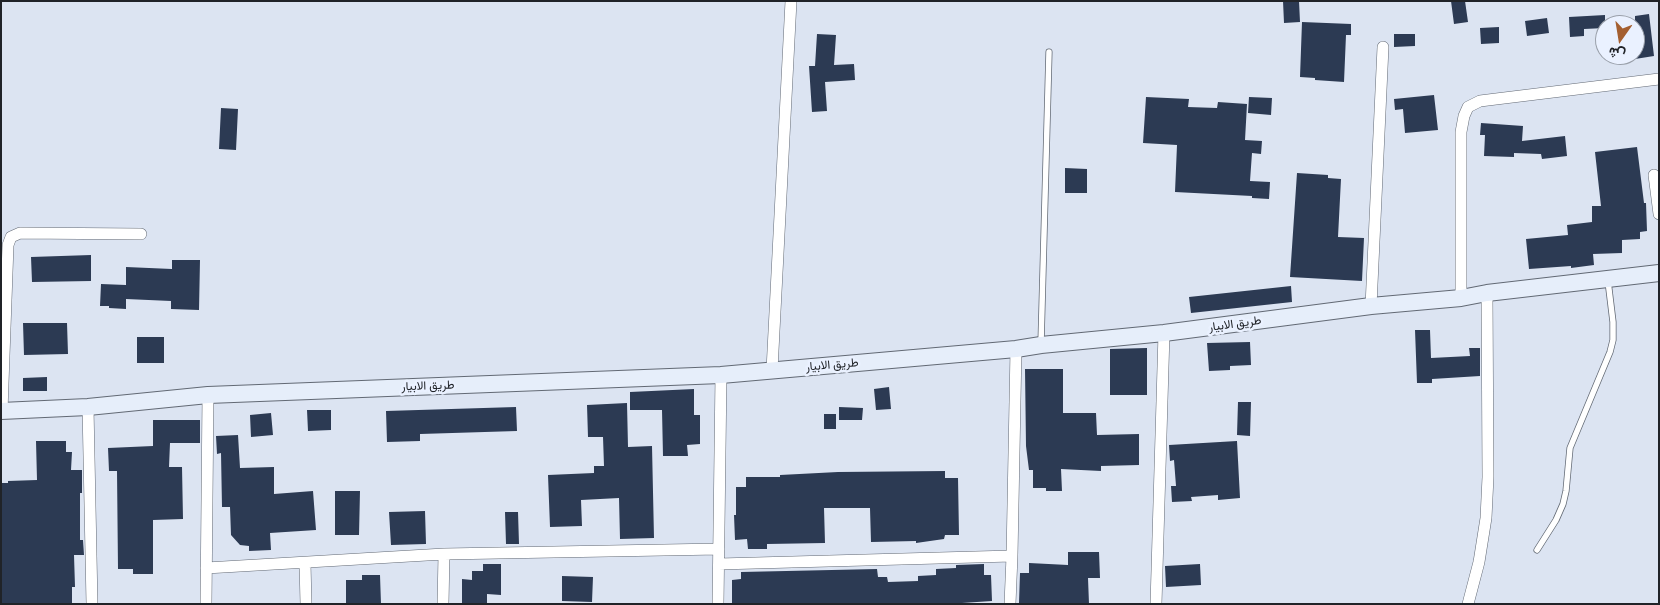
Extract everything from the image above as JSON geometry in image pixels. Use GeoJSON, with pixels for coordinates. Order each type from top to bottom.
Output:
{"type":"FeatureCollection","features":[{"type":"Feature","properties":{"kind":"main road","name":"طريق الابيار"},"geometry":{"type":"LineString","coordinates":[[2,411],[88,407],[208,395],[721,375],[1016,349],[1164,333],[1371,306],[1461,298],[1487,293],[1659,273]]}},
{"type":"Feature","properties":{"kind":"street"},"geometry":{"type":"LineString","coordinates":[[772,370],[791,1]]}},
{"type":"Feature","properties":{"kind":"street"},"geometry":{"type":"LineString","coordinates":[[1371,306],[1383,47]]}},
{"type":"Feature","properties":{"kind":"street"},"geometry":{"type":"LineString","coordinates":[[1461,298],[1461,132],[1464,116],[1468,108],[1480,101],[1659,79]]}},
{"type":"Feature","properties":{"kind":"street"},"geometry":{"type":"LineString","coordinates":[[1654,175],[1659,214]]}},
{"type":"Feature","properties":{"kind":"street"},"geometry":{"type":"LineString","coordinates":[[2,411],[8,246],[12,237],[20,233],[141,234]]}},
{"type":"Feature","properties":{"kind":"street"},"geometry":{"type":"LineString","coordinates":[[1468,604],[1479,562],[1486,518],[1488,477],[1487,293]]}},
{"type":"Feature","properties":{"kind":"street"},"geometry":{"type":"LineString","coordinates":[[1156,604],[1164,333]]}},
{"type":"Feature","properties":{"kind":"street"},"geometry":{"type":"LineString","coordinates":[[1010,604],[1016,349]]}},
{"type":"Feature","properties":{"kind":"street"},"geometry":{"type":"LineString","coordinates":[[718,604],[721,375]]}},
{"type":"Feature","properties":{"kind":"street"},"geometry":{"type":"LineString","coordinates":[[206,604],[208,395]]}},
{"type":"Feature","properties":{"kind":"street"},"geometry":{"type":"LineString","coordinates":[[88,407],[92,604]]}},
{"type":"Feature","properties":{"kind":"street"},"geometry":{"type":"LineString","coordinates":[[206,568],[444,554],[719,550]]}},
{"type":"Feature","properties":{"kind":"street"},"geometry":{"type":"LineString","coordinates":[[443,604],[444,554]]}},
{"type":"Feature","properties":{"kind":"street"},"geometry":{"type":"LineString","coordinates":[[719,564],[1012,556]]}},
{"type":"Feature","properties":{"kind":"street"},"geometry":{"type":"LineString","coordinates":[[305,563],[306,604]]}},
{"type":"Feature","properties":{"kind":"lane"},"geometry":{"type":"LineString","coordinates":[[1041,345],[1049,52]]}},
{"type":"Feature","properties":{"kind":"lane"},"geometry":{"type":"LineString","coordinates":[[1537,550],[1556,520],[1563,504],[1570,448],[1610,352],[1613,340],[1613,322],[1608,278]]}},
{"type":"Feature","properties":{"kind":"building"},"geometry":{"type":"Polygon","coordinates":[[[1283,1],[1299,1],[1300,22],[1284,23],[1283,1]]]}},
{"type":"Feature","properties":{"kind":"building"},"geometry":{"type":"Polygon","coordinates":[[[1451,1],[1465,1],[1468,22],[1454,24],[1451,1]]]}},
{"type":"Feature","properties":{"kind":"building"},"geometry":{"type":"Polygon","coordinates":[[[1649,14],[1654,56],[1645,57],[1645,15],[1642,15],[1649,14]]]}},
{"type":"Feature","properties":{"kind":"building"},"geometry":{"type":"Polygon","coordinates":[[[1595,16],[1595,28],[1584,29],[1584,36],[1570,37],[1569,17],[1595,16]]]}},
{"type":"Feature","properties":{"kind":"building"},"geometry":{"type":"Polygon","coordinates":[[[1547,18],[1549,33],[1527,36],[1525,21],[1547,18]]]}},
{"type":"Feature","properties":{"kind":"building"},"geometry":{"type":"Polygon","coordinates":[[[1302,22],[1351,24],[1351,35],[1346,35],[1344,82],[1300,77],[1302,22]]]}},
{"type":"Feature","properties":{"kind":"building"},"geometry":{"type":"Polygon","coordinates":[[[1499,27],[1499,43],[1481,44],[1480,28],[1499,27]]]}},
{"type":"Feature","properties":{"kind":"building"},"geometry":{"type":"Polygon","coordinates":[[[817,34],[836,35],[834,65],[854,64],[855,80],[825,82],[827,111],[812,112],[809,66],[815,66],[817,34]]]}},
{"type":"Feature","properties":{"kind":"building"},"geometry":{"type":"Polygon","coordinates":[[[1394,34],[1415,34],[1415,46],[1394,47],[1394,34]]]}},
{"type":"Feature","properties":{"kind":"building"},"geometry":{"type":"Polygon","coordinates":[[[1434,95],[1438,130],[1405,133],[1403,109],[1395,110],[1394,99],[1434,95]]]}},
{"type":"Feature","properties":{"kind":"building"},"geometry":{"type":"Polygon","coordinates":[[[1146,97],[1189,99],[1188,107],[1217,108],[1218,102],[1247,104],[1245,140],[1262,141],[1261,154],[1252,153],[1250,181],[1270,182],[1269,199],[1252,198],[1252,196],[1175,192],[1177,145],[1143,143],[1146,97]]]}},
{"type":"Feature","properties":{"kind":"building"},"geometry":{"type":"Polygon","coordinates":[[[1249,97],[1272,98],[1271,115],[1248,113],[1249,97]]]}},
{"type":"Feature","properties":{"kind":"building"},"geometry":{"type":"Polygon","coordinates":[[[221,108],[238,109],[236,150],[219,149],[221,108]]]}},
{"type":"Feature","properties":{"kind":"building"},"geometry":{"type":"Polygon","coordinates":[[[1481,123],[1523,126],[1522,141],[1565,136],[1567,156],[1542,159],[1541,154],[1514,153],[1514,157],[1484,156],[1485,135],[1480,135],[1481,123]]]}},
{"type":"Feature","properties":{"kind":"building"},"geometry":{"type":"Polygon","coordinates":[[[1637,147],[1644,203],[1646,203],[1647,231],[1640,232],[1640,239],[1622,240],[1622,253],[1593,254],[1594,265],[1571,268],[1571,266],[1529,269],[1526,239],[1568,235],[1567,225],[1592,222],[1592,206],[1601,206],[1595,152],[1637,147]]]}},
{"type":"Feature","properties":{"kind":"building"},"geometry":{"type":"Polygon","coordinates":[[[1065,168],[1087,169],[1087,193],[1065,193],[1065,168]]]}},
{"type":"Feature","properties":{"kind":"building"},"geometry":{"type":"Polygon","coordinates":[[[1297,173],[1328,175],[1328,178],[1341,179],[1338,237],[1364,238],[1362,281],[1290,277],[1297,173]]]}},
{"type":"Feature","properties":{"kind":"building"},"geometry":{"type":"Polygon","coordinates":[[[91,255],[91,281],[32,282],[31,257],[91,255]]]}},
{"type":"Feature","properties":{"kind":"building"},"geometry":{"type":"Polygon","coordinates":[[[172,260],[200,260],[199,310],[171,309],[171,301],[126,299],[126,309],[100,306],[101,284],[126,285],[126,267],[172,269],[172,260]]]}},
{"type":"Feature","properties":{"kind":"building"},"geometry":{"type":"Polygon","coordinates":[[[1291,286],[1292,302],[1191,313],[1189,297],[1291,286]]]}},
{"type":"Feature","properties":{"kind":"building"},"geometry":{"type":"Polygon","coordinates":[[[23,323],[67,323],[68,354],[24,355],[23,323]]]}},
{"type":"Feature","properties":{"kind":"building"},"geometry":{"type":"Polygon","coordinates":[[[1415,330],[1430,330],[1431,358],[1470,356],[1469,348],[1480,348],[1480,376],[1432,379],[1432,383],[1417,383],[1415,330]]]}},
{"type":"Feature","properties":{"kind":"building"},"geometry":{"type":"Polygon","coordinates":[[[137,337],[164,337],[164,363],[137,363],[137,337]]]}},
{"type":"Feature","properties":{"kind":"building"},"geometry":{"type":"Polygon","coordinates":[[[1250,342],[1251,365],[1230,366],[1230,370],[1209,371],[1207,343],[1250,342]]]}},
{"type":"Feature","properties":{"kind":"building"},"geometry":{"type":"Polygon","coordinates":[[[1147,348],[1147,395],[1110,395],[1110,349],[1147,348]]]}},
{"type":"Feature","properties":{"kind":"building"},"geometry":{"type":"Polygon","coordinates":[[[1025,369],[1063,369],[1063,413],[1096,413],[1097,435],[1139,434],[1139,465],[1101,466],[1101,471],[1061,469],[1062,491],[1046,491],[1046,488],[1033,488],[1033,470],[1029,470],[1026,446],[1025,369]]]}},
{"type":"Feature","properties":{"kind":"building"},"geometry":{"type":"Polygon","coordinates":[[[47,377],[47,391],[23,391],[23,378],[47,377]]]}},
{"type":"Feature","properties":{"kind":"building"},"geometry":{"type":"Polygon","coordinates":[[[889,387],[891,409],[876,410],[874,389],[889,387]]]}},
{"type":"Feature","properties":{"kind":"building"},"geometry":{"type":"Polygon","coordinates":[[[694,389],[694,415],[700,415],[700,444],[687,445],[688,456],[663,456],[662,410],[630,410],[630,392],[694,389]]]}},
{"type":"Feature","properties":{"kind":"building"},"geometry":{"type":"Polygon","coordinates":[[[1238,402],[1251,402],[1250,436],[1237,435],[1238,402]]]}},
{"type":"Feature","properties":{"kind":"building"},"geometry":{"type":"Polygon","coordinates":[[[627,403],[628,447],[652,446],[654,538],[620,539],[619,498],[581,500],[582,526],[550,527],[548,475],[594,473],[594,466],[604,466],[603,437],[588,437],[587,405],[627,403]]]}},
{"type":"Feature","properties":{"kind":"building"},"geometry":{"type":"Polygon","coordinates":[[[516,407],[517,431],[420,434],[420,441],[387,442],[386,411],[516,407]]]}},
{"type":"Feature","properties":{"kind":"building"},"geometry":{"type":"Polygon","coordinates":[[[839,407],[863,408],[862,420],[839,420],[839,407]]]}},
{"type":"Feature","properties":{"kind":"building"},"geometry":{"type":"Polygon","coordinates":[[[307,410],[331,410],[331,430],[308,431],[307,410]]]}},
{"type":"Feature","properties":{"kind":"building"},"geometry":{"type":"Polygon","coordinates":[[[271,413],[273,435],[251,437],[250,415],[271,413]]]}},
{"type":"Feature","properties":{"kind":"building"},"geometry":{"type":"Polygon","coordinates":[[[824,414],[836,414],[836,429],[824,429],[824,414]]]}},
{"type":"Feature","properties":{"kind":"building"},"geometry":{"type":"Polygon","coordinates":[[[153,420],[200,420],[200,443],[170,443],[169,467],[182,467],[183,519],[153,520],[153,574],[133,574],[133,569],[118,569],[117,471],[109,471],[108,448],[153,446],[153,420]]]}},
{"type":"Feature","properties":{"kind":"building"},"geometry":{"type":"Polygon","coordinates":[[[238,435],[240,468],[274,467],[274,494],[313,491],[316,530],[270,533],[271,550],[249,551],[249,546],[240,545],[231,535],[230,507],[222,507],[221,453],[217,454],[216,436],[238,435]]]}},
{"type":"Feature","properties":{"kind":"building"},"geometry":{"type":"Polygon","coordinates":[[[36,441],[66,441],[66,452],[72,452],[71,470],[82,470],[80,540],[83,540],[84,555],[74,555],[75,587],[72,587],[72,604],[1,604],[2,483],[37,480],[36,441]]]}},
{"type":"Feature","properties":{"kind":"building"},"geometry":{"type":"Polygon","coordinates":[[[1237,441],[1240,498],[1218,500],[1218,495],[1191,497],[1192,501],[1172,502],[1171,486],[1176,486],[1174,460],[1170,461],[1169,445],[1237,441]]]}},
{"type":"Feature","properties":{"kind":"building"},"geometry":{"type":"Polygon","coordinates":[[[945,471],[945,478],[958,478],[959,535],[945,535],[944,539],[916,543],[916,541],[871,542],[870,508],[824,508],[825,543],[767,544],[767,549],[748,549],[747,539],[735,540],[736,487],[746,487],[746,477],[780,477],[780,475],[838,472],[945,471]]]}},
{"type":"Feature","properties":{"kind":"building"},"geometry":{"type":"Polygon","coordinates":[[[335,491],[360,491],[359,535],[335,535],[335,491]]]}},
{"type":"Feature","properties":{"kind":"building"},"geometry":{"type":"Polygon","coordinates":[[[425,511],[426,544],[391,545],[389,512],[425,511]]]}},
{"type":"Feature","properties":{"kind":"building"},"geometry":{"type":"Polygon","coordinates":[[[505,512],[518,512],[519,544],[506,544],[505,512]]]}},
{"type":"Feature","properties":{"kind":"building"},"geometry":{"type":"Polygon","coordinates":[[[1068,552],[1099,552],[1100,578],[1088,578],[1089,604],[1019,603],[1020,573],[1029,573],[1029,563],[1068,565],[1068,552]]]}},
{"type":"Feature","properties":{"kind":"building"},"geometry":{"type":"Polygon","coordinates":[[[483,564],[501,564],[501,595],[487,594],[487,604],[462,604],[462,579],[472,580],[472,571],[483,571],[483,564]]]}},
{"type":"Feature","properties":{"kind":"building"},"geometry":{"type":"Polygon","coordinates":[[[984,564],[984,575],[991,575],[992,601],[947,604],[732,604],[732,580],[741,579],[741,572],[877,569],[878,577],[887,577],[888,582],[918,581],[918,576],[936,575],[936,569],[956,568],[956,565],[984,564]]]}},
{"type":"Feature","properties":{"kind":"building"},"geometry":{"type":"Polygon","coordinates":[[[1200,564],[1201,585],[1166,587],[1165,566],[1200,564]]]}},
{"type":"Feature","properties":{"kind":"building"},"geometry":{"type":"Polygon","coordinates":[[[362,575],[380,575],[381,604],[346,604],[346,580],[362,580],[362,575]]]}},
{"type":"Feature","properties":{"kind":"building"},"geometry":{"type":"Polygon","coordinates":[[[562,576],[593,577],[592,602],[562,601],[562,576]]]}}]}
